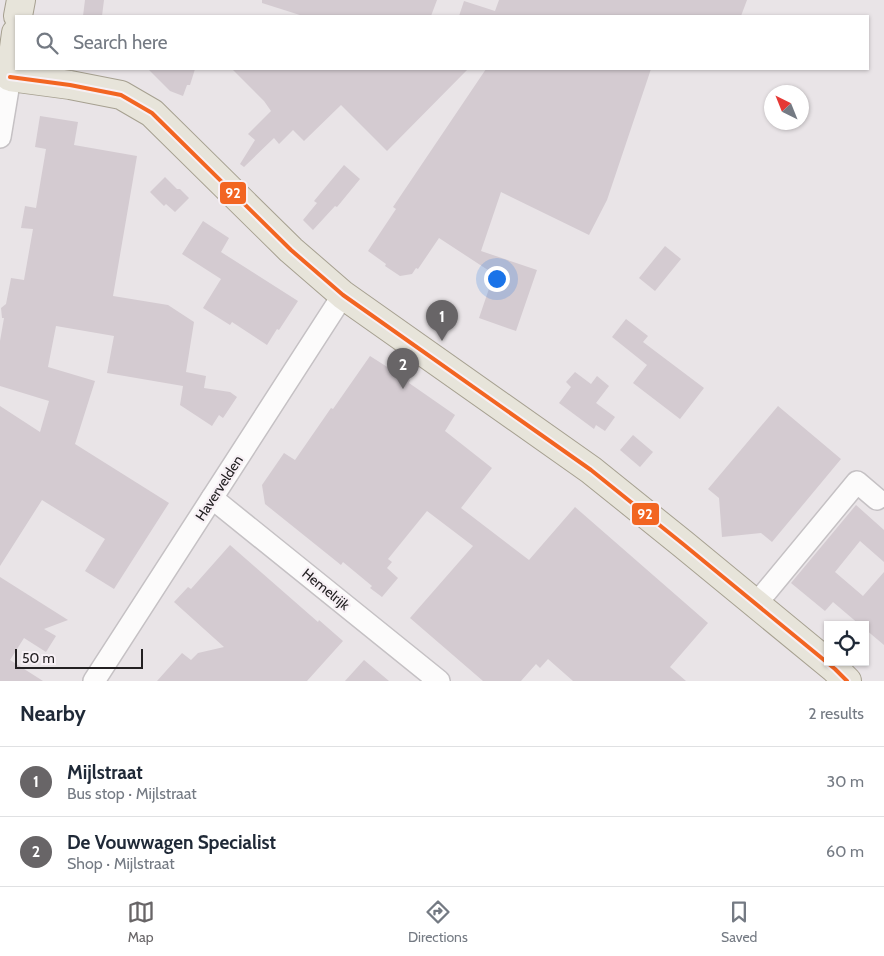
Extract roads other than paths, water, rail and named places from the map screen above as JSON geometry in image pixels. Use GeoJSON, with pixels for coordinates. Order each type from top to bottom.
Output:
{"type":"FeatureCollection","features":[{"type":"Feature","properties":{"kind":"main road"},"geometry":{"type":"LineString","coordinates":[[18,15],[21,0]]}},
{"type":"Feature","properties":{"kind":"main road"},"geometry":{"type":"LineString","coordinates":[[15,40],[10,77],[121,95],[152,113],[290,250],[343,294],[591,470],[835,669],[847,681]]}},
{"type":"Feature","properties":{"kind":"street"},"geometry":{"type":"LineString","coordinates":[[0,137],[10,77]]}},
{"type":"Feature","properties":{"kind":"street","name":"Havervelden"},"geometry":{"type":"LineString","coordinates":[[94,681],[343,294]]}},
{"type":"Feature","properties":{"kind":"street"},"geometry":{"type":"LineString","coordinates":[[756,604],[857,482],[878,499]]}},
{"type":"Feature","properties":{"kind":"street","name":"Hemelrijk"},"geometry":{"type":"LineString","coordinates":[[212,498],[439,681]]}},
{"type":"Feature","properties":{"kind":"place","name":"Mijlstraat"},"geometry":{"type":"Point","coordinates":[442,341]}},
{"type":"Feature","properties":{"kind":"place","name":"De Vouwwagen Specialist"},"geometry":{"type":"Point","coordinates":[403,389]}}]}
